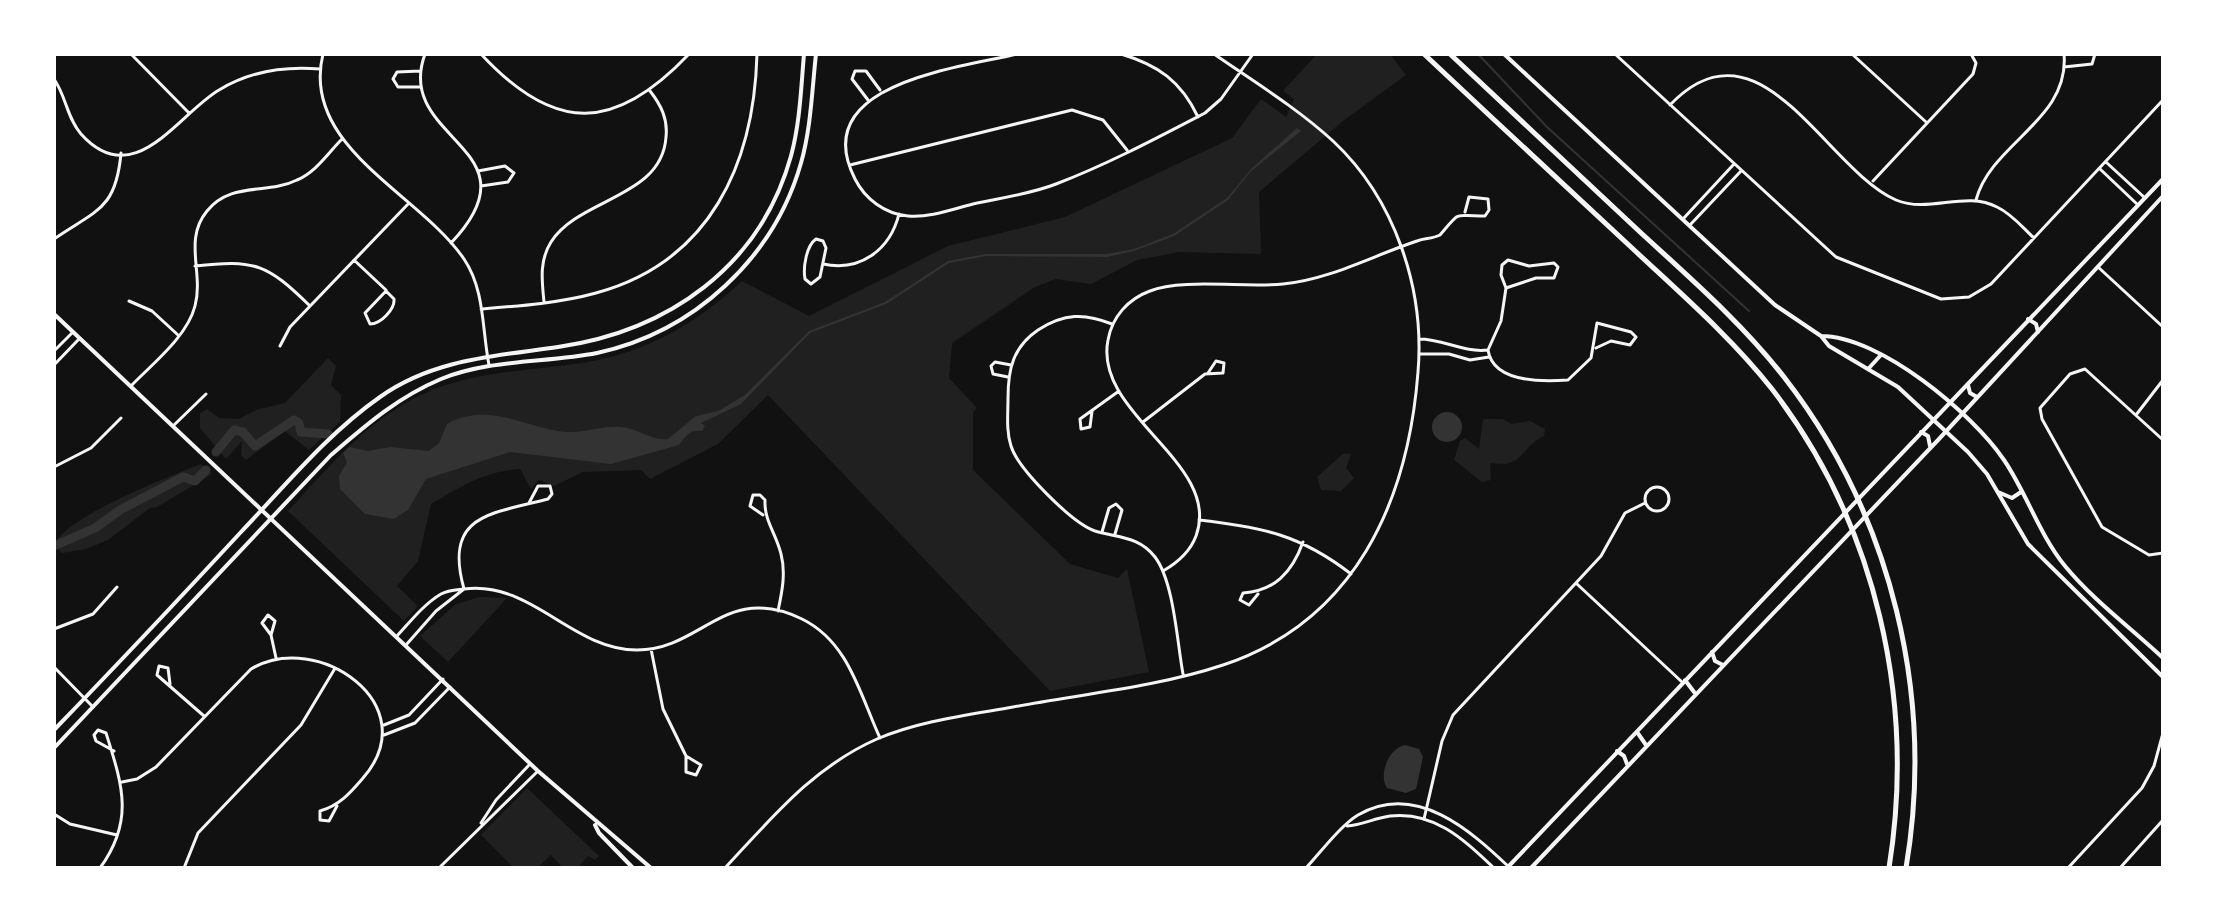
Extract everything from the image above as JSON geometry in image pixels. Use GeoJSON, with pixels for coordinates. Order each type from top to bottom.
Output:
{"type":"FeatureCollection","features":[{"type":"Feature","properties":{"kind":"highway"},"geometry":{"type":"LineString","coordinates":[[1424,54],[1721,332],[1771,388],[1820,462],[1849,522],[1878,602],[1889,652],[1897,743],[1897,802],[1889,868]]}},
{"type":"Feature","properties":{"kind":"highway"},"geometry":{"type":"LineString","coordinates":[[1450,54],[1741,327],[1799,397],[1841,465],[1887,571],[1906,650],[1913,696],[1916,771],[1906,868]]}},
{"type":"Feature","properties":{"kind":"main road"},"geometry":{"type":"LineString","coordinates":[[54,730],[326,443],[351,419],[398,386],[443,366],[487,356],[589,342],[631,331],[678,308],[725,271],[767,215],[785,173],[795,138],[804,54]]}},
{"type":"Feature","properties":{"kind":"main road"},"geometry":{"type":"LineString","coordinates":[[54,748],[331,455],[361,427],[400,399],[444,378],[490,367],[583,355],[638,341],[672,325],[730,282],[768,236],[797,176],[808,129],[816,54]]}},
{"type":"Feature","properties":{"kind":"main road"},"geometry":{"type":"LineString","coordinates":[[1504,54],[1782,311],[1821,336],[1829,346],[1898,387],[1946,431],[1978,462],[2015,526],[2039,556],[2163,677]]}},
{"type":"Feature","properties":{"kind":"main road"},"geometry":{"type":"LineString","coordinates":[[1508,868],[1872,481],[2163,179]]}},
{"type":"Feature","properties":{"kind":"main road"},"geometry":{"type":"LineString","coordinates":[[1531,868],[1930,449],[2163,196]]}},
{"type":"Feature","properties":{"kind":"main road"},"geometry":{"type":"LineString","coordinates":[[2145,198],[2151,209]]}},
{"type":"Feature","properties":{"kind":"main road"},"geometry":{"type":"LineString","coordinates":[[2090,257],[2090,264],[2097,268]]}},
{"type":"Feature","properties":{"kind":"main road"},"geometry":{"type":"LineString","coordinates":[[54,314],[530,764],[651,868]]}},
{"type":"Feature","properties":{"kind":"main road"},"geometry":{"type":"LineString","coordinates":[[2028,319],[2036,324],[2038,332]]}},
{"type":"Feature","properties":{"kind":"main road"},"geometry":{"type":"LineString","coordinates":[[1821,336],[1834,336],[1883,356],[1917,375],[1961,415],[1997,451],[2053,551],[2077,579],[2163,658]]}},
{"type":"Feature","properties":{"kind":"main road"},"geometry":{"type":"LineString","coordinates":[[1869,368],[1875,358],[1883,356]]}},
{"type":"Feature","properties":{"kind":"main road"},"geometry":{"type":"LineString","coordinates":[[1968,383],[1970,393],[1977,397]]}},
{"type":"Feature","properties":{"kind":"main road"},"geometry":{"type":"LineString","coordinates":[[1920,432],[1929,439],[1930,449]]}},
{"type":"Feature","properties":{"kind":"main road"},"geometry":{"type":"LineString","coordinates":[[326,443],[325,450],[331,455]]}},
{"type":"Feature","properties":{"kind":"main road"},"geometry":{"type":"LineString","coordinates":[[314,456],[321,460],[320,467]]}},
{"type":"Feature","properties":{"kind":"main road"},"geometry":{"type":"LineString","coordinates":[[1996,491],[2012,498],[2021,492]]}},
{"type":"Feature","properties":{"kind":"main road"},"geometry":{"type":"LineString","coordinates":[[2039,556],[2046,549],[2053,551]]}},
{"type":"Feature","properties":{"kind":"main road"},"geometry":{"type":"LineString","coordinates":[[224,551],[223,559],[227,565]]}},
{"type":"Feature","properties":{"kind":"main road"},"geometry":{"type":"LineString","coordinates":[[211,565],[216,577]]}},
{"type":"Feature","properties":{"kind":"main road"},"geometry":{"type":"LineString","coordinates":[[2119,635],[2128,634],[2130,628]]}},
{"type":"Feature","properties":{"kind":"main road"},"geometry":{"type":"LineString","coordinates":[[1713,650],[1713,659],[1723,665]]}},
{"type":"Feature","properties":{"kind":"main road"},"geometry":{"type":"LineString","coordinates":[[1684,681],[1692,685],[1694,695]]}},
{"type":"Feature","properties":{"kind":"main road"},"geometry":{"type":"LineString","coordinates":[[1638,729],[1639,739],[1646,745]]}},
{"type":"Feature","properties":{"kind":"main road"},"geometry":{"type":"LineString","coordinates":[[1617,751],[1626,759],[1626,767]]}},
{"type":"Feature","properties":{"kind":"main road"},"geometry":{"type":"LineString","coordinates":[[594,822],[599,833],[633,868]]}},
{"type":"Feature","properties":{"kind":"main road"},"geometry":{"type":"LineString","coordinates":[[628,863],[631,857],[638,856]]}},
{"type":"Feature","properties":{"kind":"street"},"geometry":{"type":"LineString","coordinates":[[131,54],[189,113]]}},
{"type":"Feature","properties":{"kind":"street"},"geometry":{"type":"LineString","coordinates":[[323,54],[320,69],[324,107],[342,139],[451,243],[470,269],[481,309],[490,367]]}},
{"type":"Feature","properties":{"kind":"street"},"geometry":{"type":"LineString","coordinates":[[425,54],[420,71],[421,87],[431,114],[466,150],[478,171],[481,186],[476,211],[451,243]]}},
{"type":"Feature","properties":{"kind":"street"},"geometry":{"type":"LineString","coordinates":[[481,54],[527,96],[565,111],[605,111],[629,104],[650,91],[689,54]]}},
{"type":"Feature","properties":{"kind":"street"},"geometry":{"type":"LineString","coordinates":[[481,309],[590,295],[631,281],[668,260],[701,228],[728,189],[743,153],[752,109],[757,54]]}},
{"type":"Feature","properties":{"kind":"street"},"geometry":{"type":"LineString","coordinates":[[1017,54],[994,57],[880,90],[868,100],[850,131],[850,165],[865,194],[880,206],[899,214],[923,216],[1055,185],[1198,117],[1218,102],[1253,54]]}},
{"type":"Feature","properties":{"kind":"street"},"geometry":{"type":"LineString","coordinates":[[1121,54],[1174,80],[1187,94],[1198,117]]}},
{"type":"Feature","properties":{"kind":"street"},"geometry":{"type":"LineString","coordinates":[[725,868],[813,777],[880,738],[935,722],[1184,675],[1224,664],[1278,640],[1318,610],[1351,574],[1380,529],[1395,493],[1411,423],[1419,354],[1415,296],[1401,247],[1380,201],[1343,151],[1320,130],[1214,54]]}},
{"type":"Feature","properties":{"kind":"street"},"geometry":{"type":"LineString","coordinates":[[1615,54],[1831,254],[1934,298],[1955,300],[1982,291],[2163,100]]}},
{"type":"Feature","properties":{"kind":"street"},"geometry":{"type":"LineString","coordinates":[[1852,54],[1927,123]]}},
{"type":"Feature","properties":{"kind":"street"},"geometry":{"type":"LineString","coordinates":[[1872,182],[1973,74],[1976,63],[1971,54]]}},
{"type":"Feature","properties":{"kind":"street"},"geometry":{"type":"LineString","coordinates":[[1976,200],[1988,174],[2051,105],[2060,87],[2064,54]]}},
{"type":"Feature","properties":{"kind":"street"},"geometry":{"type":"LineString","coordinates":[[2064,67],[2092,64],[2095,54]]}},
{"type":"Feature","properties":{"kind":"street"},"geometry":{"type":"LineString","coordinates":[[54,79],[80,132],[101,148],[121,153],[140,152],[158,144],[189,113],[220,89],[247,76],[282,69],[320,69]]}},
{"type":"Feature","properties":{"kind":"street"},"geometry":{"type":"LineString","coordinates":[[420,71],[397,72],[393,79],[400,88],[421,87]]}},
{"type":"Feature","properties":{"kind":"street"},"geometry":{"type":"LineString","coordinates":[[868,100],[852,79],[855,71],[866,71],[880,90]]}},
{"type":"Feature","properties":{"kind":"street"},"geometry":{"type":"LineString","coordinates":[[1670,105],[1686,89],[1707,79],[1734,77],[1755,81],[1777,94],[1892,198],[1916,205],[1976,200],[2001,209],[2035,238]]}},
{"type":"Feature","properties":{"kind":"street"},"geometry":{"type":"LineString","coordinates":[[544,302],[543,262],[556,235],[642,181],[660,160],[666,127],[662,110],[650,91]]}},
{"type":"Feature","properties":{"kind":"street"},"geometry":{"type":"LineString","coordinates":[[850,165],[1072,110],[1103,120],[1127,150]]}},
{"type":"Feature","properties":{"kind":"street"},"geometry":{"type":"LineString","coordinates":[[131,386],[178,335],[195,307],[197,228],[215,202],[238,191],[282,186],[300,179],[342,139]]}},
{"type":"Feature","properties":{"kind":"street"},"geometry":{"type":"LineString","coordinates":[[54,239],[97,213],[108,202],[118,184],[121,153]]}},
{"type":"Feature","properties":{"kind":"street"},"geometry":{"type":"LineString","coordinates":[[2106,162],[2145,198]]}},
{"type":"Feature","properties":{"kind":"street"},"geometry":{"type":"LineString","coordinates":[[1683,219],[1734,164]]}},
{"type":"Feature","properties":{"kind":"street"},"geometry":{"type":"LineString","coordinates":[[478,171],[505,166],[514,173],[508,182],[481,186]]}},
{"type":"Feature","properties":{"kind":"street"},"geometry":{"type":"LineString","coordinates":[[2100,169],[2138,205]]}},
{"type":"Feature","properties":{"kind":"street"},"geometry":{"type":"LineString","coordinates":[[1690,225],[1741,171]]}},
{"type":"Feature","properties":{"kind":"street"},"geometry":{"type":"LineString","coordinates":[[1163,571],[1187,552],[1199,520],[1193,488],[1119,391],[1107,358],[1112,324],[1129,303],[1154,289],[1303,281],[1440,235],[1453,217],[1465,212],[1485,216],[1488,199],[1469,197],[1465,212]]}},
{"type":"Feature","properties":{"kind":"street"},"geometry":{"type":"LineString","coordinates":[[280,346],[290,327],[409,203]]}},
{"type":"Feature","properties":{"kind":"street"},"geometry":{"type":"LineString","coordinates":[[823,264],[848,265],[873,256],[888,241],[899,214]]}},
{"type":"Feature","properties":{"kind":"street"},"geometry":{"type":"LineString","coordinates":[[816,239],[826,246],[823,264],[815,283],[806,281],[804,272],[810,245],[816,239]]}},
{"type":"Feature","properties":{"kind":"street"},"geometry":{"type":"LineString","coordinates":[[354,260],[386,291],[395,300],[393,307],[378,323],[370,324],[365,313],[386,291]]}},
{"type":"Feature","properties":{"kind":"street"},"geometry":{"type":"LineString","coordinates":[[1419,354],[1449,354],[1473,360],[1488,353],[1501,324],[1506,288],[1501,275],[1506,261],[1529,266],[1551,263],[1558,267],[1554,278],[1538,277],[1506,288]]}},
{"type":"Feature","properties":{"kind":"street"},"geometry":{"type":"LineString","coordinates":[[195,266],[239,262],[257,264],[280,277],[310,306]]}},
{"type":"Feature","properties":{"kind":"street"},"geometry":{"type":"LineString","coordinates":[[2097,268],[2163,327]]}},
{"type":"Feature","properties":{"kind":"street"},"geometry":{"type":"LineString","coordinates":[[129,301],[152,311],[178,335]]}},
{"type":"Feature","properties":{"kind":"street"},"geometry":{"type":"LineString","coordinates":[[1112,324],[1083,315],[1057,319],[1028,338],[1011,365],[1008,377],[1008,430],[1016,457],[1074,518],[1146,548],[1163,571],[1184,675]]}},
{"type":"Feature","properties":{"kind":"street"},"geometry":{"type":"LineString","coordinates":[[1419,339],[1437,339],[1468,351],[1488,353],[1507,375],[1563,381],[1583,369],[1596,348],[1611,341],[1633,345],[1636,337],[1599,322],[1594,328],[1596,348]]}},
{"type":"Feature","properties":{"kind":"street"},"geometry":{"type":"LineString","coordinates":[[54,351],[73,332]]}},
{"type":"Feature","properties":{"kind":"street"},"geometry":{"type":"LineString","coordinates":[[54,365],[79,338]]}},
{"type":"Feature","properties":{"kind":"street"},"geometry":{"type":"LineString","coordinates":[[1008,377],[993,374],[991,366],[995,362],[1011,365]]}},
{"type":"Feature","properties":{"kind":"street"},"geometry":{"type":"LineString","coordinates":[[2163,440],[2089,371],[2080,369],[2070,374],[2042,403],[2040,411],[2102,527],[2126,543],[2158,555],[2163,553]]}},
{"type":"Feature","properties":{"kind":"street"},"geometry":{"type":"LineString","coordinates":[[1143,422],[1208,373]]}},
{"type":"Feature","properties":{"kind":"street"},"geometry":{"type":"LineString","coordinates":[[2136,415],[2163,380]]}},
{"type":"Feature","properties":{"kind":"street"},"geometry":{"type":"LineString","coordinates":[[1092,411],[1090,427],[1081,429],[1079,421],[1092,411],[1119,391]]}},
{"type":"Feature","properties":{"kind":"street"},"geometry":{"type":"LineString","coordinates":[[173,426],[206,394]]}},
{"type":"Feature","properties":{"kind":"street"},"geometry":{"type":"LineString","coordinates":[[54,467],[91,448],[121,418]]}},
{"type":"Feature","properties":{"kind":"street"},"geometry":{"type":"LineString","coordinates":[[464,589],[457,552],[468,528],[485,515],[548,499],[552,489],[540,485],[529,503]]}},
{"type":"Feature","properties":{"kind":"street"},"geometry":{"type":"LineString","coordinates":[[1654,488],[1662,488],[1669,497],[1661,510],[1651,509],[1645,503],[1645,495],[1654,488]]}},
{"type":"Feature","properties":{"kind":"street"},"geometry":{"type":"LineString","coordinates":[[763,515],[750,506],[753,495],[760,495],[765,500],[763,515],[783,562],[778,611]]}},
{"type":"Feature","properties":{"kind":"street"},"geometry":{"type":"LineString","coordinates":[[1424,819],[1442,741],[1453,715],[1605,551],[1625,513],[1645,503]]}},
{"type":"Feature","properties":{"kind":"street"},"geometry":{"type":"LineString","coordinates":[[1102,532],[1109,508],[1116,504],[1122,510],[1115,534]]}},
{"type":"Feature","properties":{"kind":"street"},"geometry":{"type":"LineString","coordinates":[[1199,520],[1248,527],[1303,542],[1351,574]]}},
{"type":"Feature","properties":{"kind":"street"},"geometry":{"type":"LineString","coordinates":[[1258,594],[1288,571],[1303,542]]}},
{"type":"Feature","properties":{"kind":"street"},"geometry":{"type":"LineString","coordinates":[[1576,583],[1684,681]]}},
{"type":"Feature","properties":{"kind":"street"},"geometry":{"type":"LineString","coordinates":[[54,629],[93,614],[117,587]]}},
{"type":"Feature","properties":{"kind":"street"},"geometry":{"type":"LineString","coordinates":[[397,636],[439,595],[484,587],[507,591],[604,644],[624,649],[651,649],[671,644],[722,615],[753,609],[778,611],[810,623],[837,647],[851,670],[880,738]]}},
{"type":"Feature","properties":{"kind":"street"},"geometry":{"type":"LineString","coordinates":[[406,645],[436,611],[464,589]]}},
{"type":"Feature","properties":{"kind":"street"},"geometry":{"type":"LineString","coordinates":[[271,635],[275,621],[268,615],[262,623],[271,635],[276,658]]}},
{"type":"Feature","properties":{"kind":"street"},"geometry":{"type":"LineString","coordinates":[[651,649],[663,709],[686,756],[686,772],[696,775],[701,765],[686,756]]}},
{"type":"Feature","properties":{"kind":"street"},"geometry":{"type":"LineString","coordinates":[[122,782],[150,772],[243,675],[276,658],[307,658],[365,689],[376,704],[383,725],[384,735],[374,764],[337,806],[329,821],[321,821],[320,811],[337,806]]}},
{"type":"Feature","properties":{"kind":"street"},"geometry":{"type":"LineString","coordinates":[[170,684],[168,668],[159,666],[157,675],[204,716]]}},
{"type":"Feature","properties":{"kind":"street"},"geometry":{"type":"LineString","coordinates":[[54,667],[93,707]]}},
{"type":"Feature","properties":{"kind":"street"},"geometry":{"type":"LineString","coordinates":[[184,868],[198,833],[301,725],[334,670]]}},
{"type":"Feature","properties":{"kind":"street"},"geometry":{"type":"LineString","coordinates":[[383,725],[409,715],[443,679]]}},
{"type":"Feature","properties":{"kind":"street"},"geometry":{"type":"LineString","coordinates":[[384,735],[415,723],[450,687]]}},
{"type":"Feature","properties":{"kind":"street"},"geometry":{"type":"LineString","coordinates":[[100,868],[117,835],[123,802],[122,782],[114,751],[105,731],[98,730],[94,735],[96,741],[114,751]]}},
{"type":"Feature","properties":{"kind":"street"},"geometry":{"type":"LineString","coordinates":[[2068,868],[2142,788],[2154,766],[2163,733]]}},
{"type":"Feature","properties":{"kind":"street"},"geometry":{"type":"LineString","coordinates":[[479,826],[496,800],[530,764]]}},
{"type":"Feature","properties":{"kind":"street"},"geometry":{"type":"LineString","coordinates":[[439,868],[538,771]]}},
{"type":"Feature","properties":{"kind":"street"},"geometry":{"type":"LineString","coordinates":[[1306,868],[1354,817],[1377,808],[1400,806],[1426,809],[1461,823],[1508,868]]}},
{"type":"Feature","properties":{"kind":"street"},"geometry":{"type":"LineString","coordinates":[[1377,808],[1379,818]]}},
{"type":"Feature","properties":{"kind":"street"},"geometry":{"type":"LineString","coordinates":[[54,814],[70,824],[117,835]]}},
{"type":"Feature","properties":{"kind":"street"},"geometry":{"type":"LineString","coordinates":[[1347,826],[1379,818],[1424,819],[1454,832],[1494,868]]}},
{"type":"Feature","properties":{"kind":"street"},"geometry":{"type":"LineString","coordinates":[[2120,868],[2163,820]]}},
{"type":"Feature","properties":{"kind":"shaded area"},"geometry":{"type":"Polygon","coordinates":[[[1317,54],[1390,54],[1406,75],[1343,121],[1259,192],[1261,254],[1179,252],[1137,260],[1091,284],[1056,279],[1035,287],[952,343],[949,378],[977,408],[973,412],[973,470],[1070,564],[1118,578],[1127,569],[1149,672],[1050,691],[768,395],[718,444],[650,479],[641,470],[583,472],[554,486],[539,480],[531,489],[520,469],[507,470],[473,481],[431,504],[418,561],[397,586],[418,606],[404,621],[288,511],[336,459],[371,427],[410,400],[432,390],[470,378],[587,362],[630,351],[690,322],[742,281],[809,316],[948,246],[1065,217],[1232,138],[1261,99],[1286,117],[1294,99],[1283,91],[1317,54]]]}},
{"type":"Feature","properties":{"kind":"shaded area"},"geometry":{"type":"Polygon","coordinates":[[[1297,128],[1301,131],[1250,172],[1228,200],[1174,236],[1134,251],[1107,257],[986,256],[949,263],[886,304],[810,333],[741,404],[701,423],[705,426],[702,431],[691,432],[679,445],[611,464],[510,452],[426,479],[408,510],[394,519],[365,514],[340,489],[339,476],[347,462],[343,453],[349,447],[368,451],[390,447],[429,451],[439,443],[447,424],[477,415],[492,415],[566,432],[621,427],[668,439],[696,416],[718,411],[745,395],[809,331],[885,302],[948,261],[985,254],[1107,254],[1134,249],[1173,234],[1227,198],[1252,168],[1297,128]]]}},
{"type":"Feature","properties":{"kind":"shaded area"},"geometry":{"type":"Polygon","coordinates":[[[328,358],[336,366],[331,385],[341,395],[340,422],[309,450],[285,431],[246,460],[241,455],[242,441],[226,459],[200,428],[200,413],[207,409],[219,418],[239,419],[256,410],[285,403],[328,358]]]}},
{"type":"Feature","properties":{"kind":"shaded area"},"geometry":{"type":"Polygon","coordinates":[[[1447,412],[1458,416],[1462,427],[1458,438],[1447,442],[1436,438],[1432,427],[1436,416],[1447,412]]]}},
{"type":"Feature","properties":{"kind":"shaded area"},"geometry":{"type":"Polygon","coordinates":[[[1483,419],[1503,419],[1511,424],[1530,421],[1545,429],[1544,436],[1510,463],[1490,463],[1491,480],[1482,482],[1454,460],[1460,441],[1465,438],[1479,449],[1483,419]]]}},
{"type":"Feature","properties":{"kind":"shaded area"},"geometry":{"type":"Polygon","coordinates":[[[1344,453],[1351,454],[1346,468],[1354,478],[1341,491],[1321,490],[1317,477],[1344,453]]]}},
{"type":"Feature","properties":{"kind":"shaded area"},"geometry":{"type":"Polygon","coordinates":[[[201,464],[212,474],[157,507],[150,508],[108,540],[86,549],[62,553],[54,545],[62,534],[97,510],[201,464]]]}},
{"type":"Feature","properties":{"kind":"shaded area"},"geometry":{"type":"Polygon","coordinates":[[[480,597],[507,598],[448,662],[420,636],[456,604],[480,597]]]}},
{"type":"Feature","properties":{"kind":"shaded area"},"geometry":{"type":"Polygon","coordinates":[[[1405,745],[1419,749],[1423,757],[1416,789],[1406,793],[1387,788],[1384,776],[1390,756],[1405,745]]]}},
{"type":"Feature","properties":{"kind":"shaded area"},"geometry":{"type":"Polygon","coordinates":[[[527,788],[599,856],[595,860],[588,856],[577,868],[563,868],[551,855],[537,868],[514,868],[481,835],[527,788]]]}},
{"type":"Feature","properties":{"kind":"waterway"},"geometry":{"type":"LineString","coordinates":[[1478,54],[1547,127],[1749,311]]}},
{"type":"Feature","properties":{"kind":"waterway"},"geometry":{"type":"LineString","coordinates":[[216,452],[234,430],[243,432],[255,446],[294,420],[299,423],[301,432],[328,434]]}},
{"type":"Feature","properties":{"kind":"waterway"},"geometry":{"type":"LineString","coordinates":[[54,546],[95,528],[120,510],[183,477],[195,481],[206,470]]}}]}
